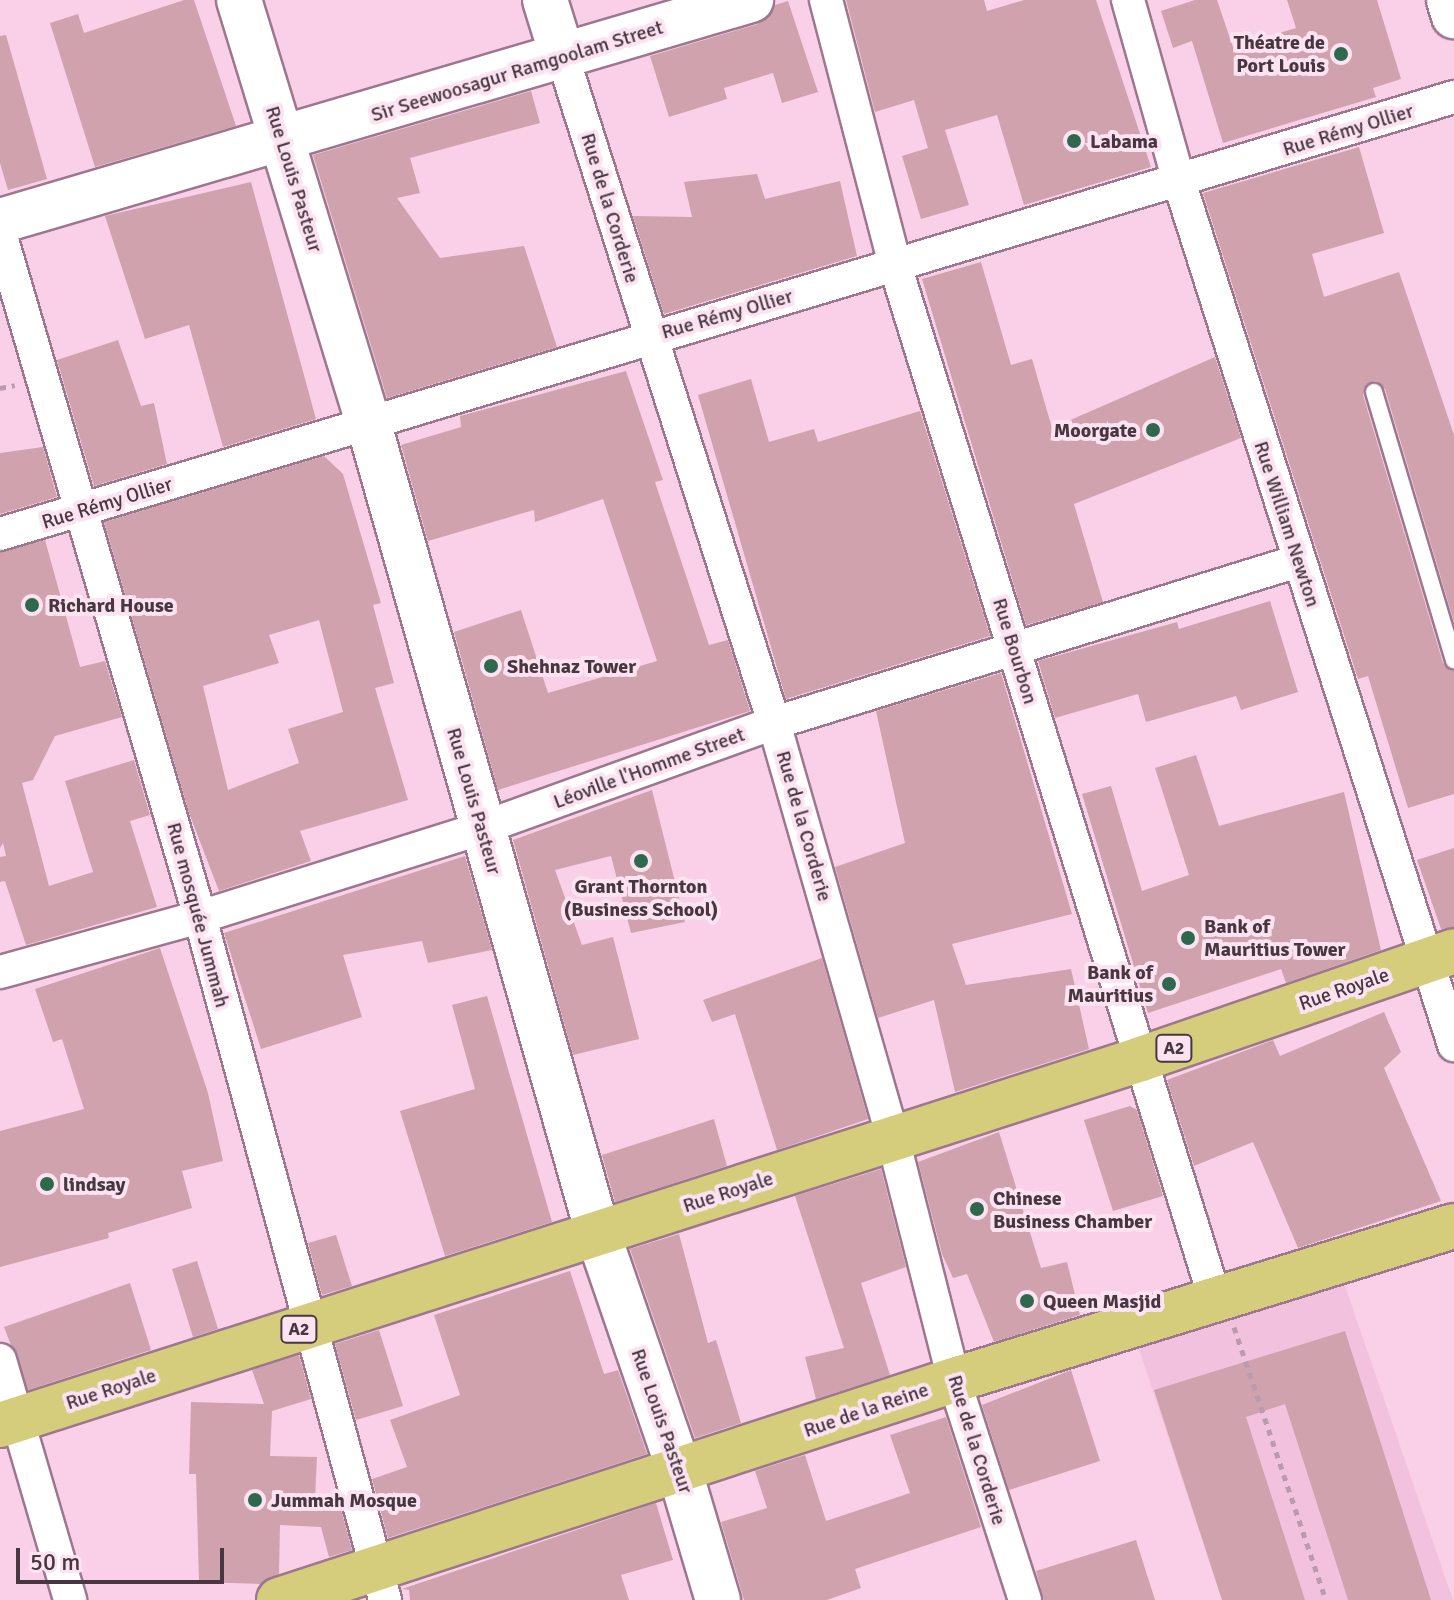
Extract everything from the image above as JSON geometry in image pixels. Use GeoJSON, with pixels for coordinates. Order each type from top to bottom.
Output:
{"type":"FeatureCollection","features":[{"type":"Feature","properties":{"kind":"main road","name":"Rue Louis Pasteur"},"geometry":{"type":"LineString","coordinates":[[239,0],[368,421],[598,1234],[680,1472],[718,1600]]}},
{"type":"Feature","properties":{"kind":"main road"},"geometry":{"type":"LineString","coordinates":[[545,0],[563,58]]}},
{"type":"Feature","properties":{"kind":"main road","name":"Sir Seewoosagur Ramgoolam Street"},"geometry":{"type":"LineString","coordinates":[[0,221],[282,141],[751,0]]}},
{"type":"Feature","properties":{"kind":"main road"},"geometry":{"type":"LineString","coordinates":[[1449,0],[1454,16]]}},
{"type":"Feature","properties":{"kind":"main road","name":"Rue Royale"},"geometry":{"type":"LineString","coordinates":[[9,1422],[1141,1059],[1440,956]]}},
{"type":"Feature","properties":{"kind":"main road","name":"Rue de la Reine"},"geometry":{"type":"LineString","coordinates":[[279,1600],[381,1584],[680,1472],[954,1380],[1454,1226]]}},
{"type":"Feature","properties":{"kind":"street","name":"Rue Bourbon"},"geometry":{"type":"LineString","coordinates":[[826,0],[895,265],[1141,1059],[1219,1297]]}},
{"type":"Feature","properties":{"kind":"street","name":"Rue William Newton"},"geometry":{"type":"LineString","coordinates":[[1128,0],[1179,181],[1298,561],[1440,956],[1454,1045]]}},
{"type":"Feature","properties":{"kind":"street","name":"Rue de la Corderie"},"geometry":{"type":"LineString","coordinates":[[563,58],[774,723],[893,1139],[954,1380],[1025,1600]]}},
{"type":"Feature","properties":{"kind":"street","name":"Rue Rémy Ollier"},"geometry":{"type":"LineString","coordinates":[[0,534],[82,513],[368,421],[1454,97]]}},
{"type":"Feature","properties":{"kind":"street","name":"Rue mosquée Jummah"},"geometry":{"type":"LineString","coordinates":[[0,233],[200,917],[307,1326],[381,1584]]}},
{"type":"Feature","properties":{"kind":"street","name":"Léoville l'Homme Street"},"geometry":{"type":"LineString","coordinates":[[0,972],[200,917],[482,828],[774,723],[1298,561]]}},
{"type":"Feature","properties":{"kind":"street"},"geometry":{"type":"LineString","coordinates":[[0,1360],[9,1422],[70,1600]]}},
{"type":"Feature","properties":{"kind":"lane"},"geometry":{"type":"LineString","coordinates":[[1374,392],[1454,660]]}},
{"type":"Feature","properties":{"kind":"path"},"geometry":{"type":"LineString","coordinates":[[1219,1297],[1326,1600]]}},
{"type":"Feature","properties":{"kind":"shaded area"},"geometry":{"type":"Polygon","coordinates":[[[1342,1277],[1453,1600],[1222,1600],[1137,1343],[1342,1277]]]}},
{"type":"Feature","properties":{"kind":"building"},"geometry":{"type":"Polygon","coordinates":[[[184,0],[194,0],[236,126],[95,167],[50,23],[78,14],[84,33],[184,0]]]}},
{"type":"Feature","properties":{"kind":"building"},"geometry":{"type":"Polygon","coordinates":[[[846,0],[984,0],[987,11],[1024,0],[1096,0],[1151,167],[1024,205],[997,115],[945,130],[969,205],[921,219],[902,156],[928,148],[914,100],[875,112],[846,0]]]}},
{"type":"Feature","properties":{"kind":"building"},"geometry":{"type":"Polygon","coordinates":[[[1195,0],[1217,0],[1233,47],[1296,28],[1287,0],[1377,0],[1401,79],[1373,88],[1376,97],[1223,143],[1192,41],[1173,48],[1161,11],[1195,0]]]}},
{"type":"Feature","properties":{"kind":"building"},"geometry":{"type":"Polygon","coordinates":[[[788,1],[818,92],[782,103],[773,73],[724,88],[727,99],[669,117],[650,56],[758,24],[775,5],[788,1]]]}},
{"type":"Feature","properties":{"kind":"building"},"geometry":{"type":"Polygon","coordinates":[[[6,35],[47,179],[8,190],[0,163],[0,36],[6,35]]]}},
{"type":"Feature","properties":{"kind":"building"},"geometry":{"type":"Polygon","coordinates":[[[531,91],[540,123],[410,158],[420,193],[397,198],[440,258],[524,246],[557,347],[387,398],[313,155],[531,91]]]}},
{"type":"Feature","properties":{"kind":"building"},"geometry":{"type":"Polygon","coordinates":[[[1359,147],[1384,233],[1312,254],[1324,297],[1399,272],[1454,435],[1454,622],[1385,389],[1376,381],[1366,385],[1363,395],[1443,663],[1454,671],[1454,794],[1408,808],[1368,676],[1358,679],[1203,193],[1359,147]]]}},
{"type":"Feature","properties":{"kind":"building"},"geometry":{"type":"Polygon","coordinates":[[[757,174],[765,199],[840,181],[857,256],[664,314],[633,216],[692,217],[684,182],[757,174]]]}},
{"type":"Feature","properties":{"kind":"building"},"geometry":{"type":"Polygon","coordinates":[[[251,182],[316,419],[223,447],[189,325],[145,339],[105,216],[251,182]]]}},
{"type":"Feature","properties":{"kind":"building"},"geometry":{"type":"Polygon","coordinates":[[[981,262],[1011,365],[1032,359],[1052,428],[1215,357],[1241,438],[1074,504],[1103,602],[1026,625],[922,279],[981,262]]]}},
{"type":"Feature","properties":{"kind":"building"},"geometry":{"type":"Polygon","coordinates":[[[118,340],[141,406],[154,403],[167,464],[94,486],[57,360],[118,340]]]}},
{"type":"Feature","properties":{"kind":"building"},"geometry":{"type":"Polygon","coordinates":[[[626,371],[663,480],[655,482],[709,645],[728,640],[750,711],[498,790],[454,632],[521,610],[548,693],[657,661],[603,499],[535,522],[534,510],[428,541],[401,445],[461,427],[460,416],[626,371]]]}},
{"type":"Feature","properties":{"kind":"building"},"geometry":{"type":"Polygon","coordinates":[[[751,379],[769,442],[814,429],[818,442],[920,411],[990,636],[786,699],[698,395],[751,379]]]}},
{"type":"Feature","properties":{"kind":"building"},"geometry":{"type":"Polygon","coordinates":[[[43,447],[57,497],[0,514],[0,453],[43,447]]]}},
{"type":"Feature","properties":{"kind":"building"},"geometry":{"type":"Polygon","coordinates":[[[324,456],[343,474],[381,603],[373,605],[394,683],[375,688],[408,800],[300,831],[311,861],[219,891],[189,813],[104,522],[324,456]],[[319,620],[269,635],[279,663],[203,686],[228,790],[299,763],[288,729],[343,712],[319,620]]]}},
{"type":"Feature","properties":{"kind":"building"},"geometry":{"type":"Polygon","coordinates":[[[45,540],[80,667],[105,661],[122,717],[55,736],[33,780],[22,783],[49,886],[93,872],[65,781],[134,760],[150,815],[130,821],[157,907],[26,945],[5,881],[0,882],[0,857],[6,856],[3,843],[0,848],[0,552],[45,540]]]}},
{"type":"Feature","properties":{"kind":"building"},"geometry":{"type":"Polygon","coordinates":[[[1270,601],[1298,692],[1241,710],[1236,696],[1146,722],[1138,694],[1055,718],[1038,661],[1177,622],[1179,629],[1270,601]]]}},
{"type":"Feature","properties":{"kind":"building"},"geometry":{"type":"Polygon","coordinates":[[[1001,673],[1072,914],[952,944],[966,985],[1071,969],[1089,1049],[955,1092],[934,1000],[878,1018],[835,867],[905,843],[876,711],[1001,673]]]}},
{"type":"Feature","properties":{"kind":"building"},"geometry":{"type":"Polygon","coordinates":[[[1196,755],[1219,826],[1344,792],[1381,950],[1286,983],[1281,969],[1148,1013],[1082,794],[1111,786],[1142,891],[1189,875],[1155,768],[1196,755]]]}},
{"type":"Feature","properties":{"kind":"building"},"geometry":{"type":"Polygon","coordinates":[[[652,790],[685,922],[631,933],[611,856],[555,870],[582,945],[613,937],[639,1039],[573,1055],[513,840],[652,790]]]}},
{"type":"Feature","properties":{"kind":"building"},"geometry":{"type":"Polygon","coordinates":[[[1454,848],[1454,927],[1441,929],[1417,860],[1454,848]]]}},
{"type":"Feature","properties":{"kind":"building"},"geometry":{"type":"Polygon","coordinates":[[[465,856],[492,950],[428,963],[422,941],[343,955],[362,1017],[261,1049],[224,933],[465,856]]]}},
{"type":"Feature","properties":{"kind":"building"},"geometry":{"type":"Polygon","coordinates":[[[160,948],[208,1093],[223,1161],[182,1171],[192,1208],[108,1233],[109,1238],[0,1267],[0,1131],[84,1109],[62,1039],[53,1042],[35,989],[160,948]]]}},
{"type":"Feature","properties":{"kind":"building"},"geometry":{"type":"Polygon","coordinates":[[[822,958],[868,1119],[777,1150],[735,1014],[712,1022],[703,1000],[822,958]]]}},
{"type":"Feature","properties":{"kind":"building"},"geometry":{"type":"Polygon","coordinates":[[[487,996],[552,1222],[445,1256],[400,1111],[475,1089],[452,1005],[487,996]]]}},
{"type":"Feature","properties":{"kind":"building"},"geometry":{"type":"Polygon","coordinates":[[[1384,1012],[1401,1052],[1384,1068],[1441,1201],[1298,1248],[1253,1142],[1194,1166],[1167,1080],[1273,1040],[1280,1056],[1384,1012]]]}},
{"type":"Feature","properties":{"kind":"building"},"geometry":{"type":"Polygon","coordinates":[[[1130,1106],[1137,1110],[1163,1196],[1113,1211],[1084,1120],[1130,1106]]]}},
{"type":"Feature","properties":{"kind":"building"},"geometry":{"type":"Polygon","coordinates":[[[714,1119],[727,1166],[615,1202],[602,1155],[714,1119]]]}},
{"type":"Feature","properties":{"kind":"building","name":"Chinese Business Chamber"},"geometry":{"type":"Polygon","coordinates":[[[999,1132],[1041,1268],[1067,1262],[1080,1315],[994,1342],[967,1274],[953,1278],[942,1254],[918,1162],[999,1132]]]}},
{"type":"Feature","properties":{"kind":"building"},"geometry":{"type":"Polygon","coordinates":[[[881,1169],[906,1267],[861,1283],[890,1375],[816,1399],[805,1357],[844,1348],[795,1196],[881,1169]]]}},
{"type":"Feature","properties":{"kind":"building"},"geometry":{"type":"Polygon","coordinates":[[[679,1234],[708,1343],[716,1340],[741,1423],[695,1438],[630,1249],[679,1234]]]}},
{"type":"Feature","properties":{"kind":"building"},"geometry":{"type":"Polygon","coordinates":[[[336,1235],[352,1286],[322,1295],[308,1243],[336,1235]]]}},
{"type":"Feature","properties":{"kind":"building"},"geometry":{"type":"Polygon","coordinates":[[[197,1261],[218,1329],[193,1337],[172,1269],[197,1261]]]}},
{"type":"Feature","properties":{"kind":"building"},"geometry":{"type":"Polygon","coordinates":[[[570,1271],[604,1374],[618,1370],[647,1454],[388,1538],[372,1479],[407,1467],[390,1420],[460,1395],[434,1315],[570,1271]]]}},
{"type":"Feature","properties":{"kind":"building"},"geometry":{"type":"Polygon","coordinates":[[[130,1283],[151,1350],[28,1390],[4,1327],[130,1283]]]}},
{"type":"Feature","properties":{"kind":"building"},"geometry":{"type":"Polygon","coordinates":[[[379,1330],[403,1406],[356,1420],[335,1344],[379,1330]]]}},
{"type":"Feature","properties":{"kind":"building"},"geometry":{"type":"Polygon","coordinates":[[[1345,1331],[1431,1600],[1348,1600],[1285,1404],[1246,1417],[1305,1600],[1222,1600],[1154,1390],[1345,1331]]]}},
{"type":"Feature","properties":{"kind":"building","name":"Jummah Mosque"},"geometry":{"type":"Polygon","coordinates":[[[299,1355],[311,1399],[272,1411],[270,1456],[317,1457],[315,1498],[336,1491],[352,1550],[329,1557],[321,1527],[280,1525],[279,1574],[260,1584],[199,1582],[196,1474],[189,1474],[191,1402],[264,1404],[252,1370],[299,1355]]]}},
{"type":"Feature","properties":{"kind":"building"},"geometry":{"type":"Polygon","coordinates":[[[1071,1370],[1100,1461],[1009,1490],[982,1405],[1071,1370]]]}},
{"type":"Feature","properties":{"kind":"building"},"geometry":{"type":"Polygon","coordinates":[[[946,1417],[981,1527],[855,1569],[861,1588],[827,1600],[744,1600],[721,1522],[767,1508],[755,1471],[805,1455],[826,1521],[910,1493],[890,1435],[946,1417]]]}},
{"type":"Feature","properties":{"kind":"building"},"geometry":{"type":"Polygon","coordinates":[[[656,1503],[673,1560],[621,1575],[629,1600],[410,1600],[409,1590],[402,1589],[656,1503]]]}},
{"type":"Feature","properties":{"kind":"building"},"geometry":{"type":"Polygon","coordinates":[[[1136,1540],[1155,1600],[1044,1600],[1036,1571],[1136,1540]]]}},
{"type":"Feature","properties":{"kind":"place","name":"Théatre de Port Louis"},"geometry":{"type":"Point","coordinates":[1341,54]}},
{"type":"Feature","properties":{"kind":"place","name":"Labama"},"geometry":{"type":"Point","coordinates":[1074,141]}},
{"type":"Feature","properties":{"kind":"place","name":"Moorgate"},"geometry":{"type":"Point","coordinates":[1153,430]}},
{"type":"Feature","properties":{"kind":"place","name":"Richard House"},"geometry":{"type":"Point","coordinates":[32,605]}},
{"type":"Feature","properties":{"kind":"place","name":"Shehnaz Tower"},"geometry":{"type":"Point","coordinates":[491,666]}},
{"type":"Feature","properties":{"kind":"place","name":"Grant Thornton (Business School)"},"geometry":{"type":"Point","coordinates":[641,861]}},
{"type":"Feature","properties":{"kind":"place","name":"Bank of Mauritius Tower"},"geometry":{"type":"Point","coordinates":[1188,938]}},
{"type":"Feature","properties":{"kind":"place","name":"Bank of Mauritius"},"geometry":{"type":"Point","coordinates":[1169,984]}},
{"type":"Feature","properties":{"kind":"place","name":"lindsay"},"geometry":{"type":"Point","coordinates":[47,1184]}},
{"type":"Feature","properties":{"kind":"place","name":"Chinese Business Chamber"},"geometry":{"type":"Point","coordinates":[977,1209]}},
{"type":"Feature","properties":{"kind":"place","name":"Queen Masjid"},"geometry":{"type":"Point","coordinates":[1027,1301]}},
{"type":"Feature","properties":{"kind":"place","name":"Jummah Mosque"},"geometry":{"type":"Point","coordinates":[255,1500]}}]}
